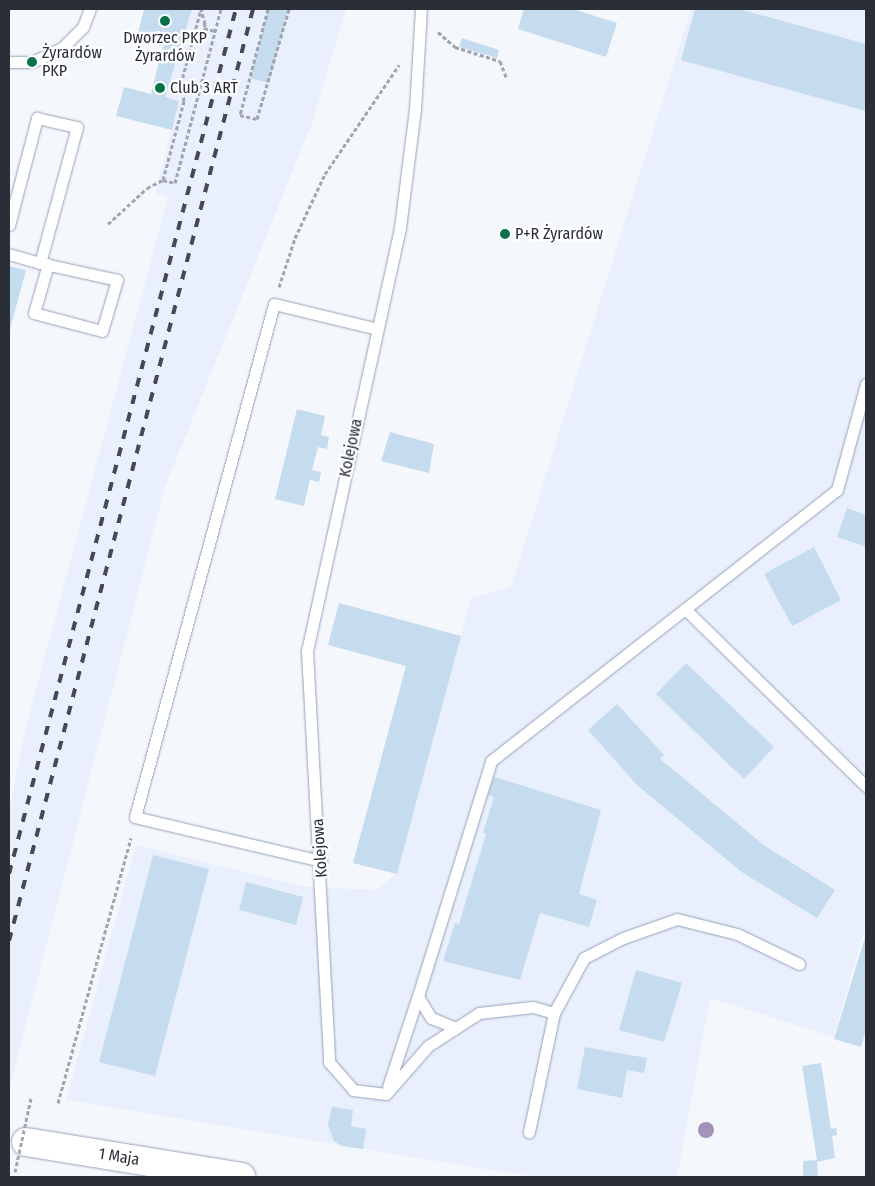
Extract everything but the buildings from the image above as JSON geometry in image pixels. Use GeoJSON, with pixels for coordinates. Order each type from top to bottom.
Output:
{"type":"FeatureCollection","features":[{"type":"Feature","properties":{"kind":"street","name":"1 Maja"},"geometry":{"type":"LineString","coordinates":[[26,1142],[241,1177]]}},
{"type":"Feature","properties":{"kind":"lane"},"geometry":{"type":"LineString","coordinates":[[9,62],[32,62],[62,48],[83,27],[90,9]]}},
{"type":"Feature","properties":{"kind":"lane","name":"Kolejowa"},"geometry":{"type":"LineString","coordinates":[[386,1094],[353,1090],[329,1062],[321,861],[308,651],[400,228],[415,109],[421,9]]}},
{"type":"Feature","properties":{"kind":"lane"},"geometry":{"type":"LineString","coordinates":[[9,225],[37,118],[77,127],[44,264],[34,313],[102,331],[117,280],[44,264],[9,254]]}},
{"type":"Feature","properties":{"kind":"lane"},"geometry":{"type":"LineString","coordinates":[[321,861],[135,817],[274,304],[377,329]]}},
{"type":"Feature","properties":{"kind":"lane"},"geometry":{"type":"LineString","coordinates":[[386,1094],[490,761],[837,490],[861,423],[866,384]]}},
{"type":"Feature","properties":{"kind":"lane"},"geometry":{"type":"LineString","coordinates":[[685,609],[866,786]]}},
{"type":"Feature","properties":{"kind":"lane"},"geometry":{"type":"LineString","coordinates":[[529,1132],[554,1013],[584,958],[623,938],[677,919],[737,934],[799,964]]}},
{"type":"Feature","properties":{"kind":"lane"},"geometry":{"type":"LineString","coordinates":[[418,996],[431,1018],[456,1028]]}},
{"type":"Feature","properties":{"kind":"lane"},"geometry":{"type":"LineString","coordinates":[[386,1094],[428,1046],[479,1013],[533,1007],[554,1013]]}},
{"type":"Feature","properties":{"kind":"path"},"geometry":{"type":"LineString","coordinates":[[192,42],[201,39],[207,18],[201,9]]}},
{"type":"Feature","properties":{"kind":"path"},"geometry":{"type":"LineString","coordinates":[[163,180],[184,101],[181,84],[201,9]]}},
{"type":"Feature","properties":{"kind":"path"},"geometry":{"type":"LineString","coordinates":[[108,224],[147,188],[163,180],[175,183],[221,9]]}},
{"type":"Feature","properties":{"kind":"path"},"geometry":{"type":"LineString","coordinates":[[268,9],[240,115],[257,119],[289,9]]}},
{"type":"Feature","properties":{"kind":"path"},"geometry":{"type":"LineString","coordinates":[[436,23],[447,43],[500,61],[506,77]]}},
{"type":"Feature","properties":{"kind":"path"},"geometry":{"type":"LineString","coordinates":[[204,28],[215,31]]}},
{"type":"Feature","properties":{"kind":"path"},"geometry":{"type":"LineString","coordinates":[[274,304],[295,238],[325,174],[419,34]]}},
{"type":"Feature","properties":{"kind":"path"},"geometry":{"type":"LineString","coordinates":[[58,1103],[130,838]]}},
{"type":"Feature","properties":{"kind":"path"},"geometry":{"type":"LineString","coordinates":[[14,1172],[31,1098]]}},
{"type":"Feature","properties":{"kind":"shaded area"},"geometry":{"type":"Polygon","coordinates":[[[192,9],[346,9],[312,123],[165,487],[9,1090],[9,812],[23,738],[168,197],[155,193],[179,101],[165,97],[192,9]]]}},
{"type":"Feature","properties":{"kind":"shaded area"},"geometry":{"type":"Polygon","coordinates":[[[691,9],[866,9],[866,923],[834,1037],[710,998],[677,1177],[535,1177],[66,1100],[136,845],[306,887],[377,890],[397,874],[471,598],[511,587],[691,9]]]}},
{"type":"Feature","properties":{"kind":"railway"},"geometry":{"type":"LineString","coordinates":[[9,874],[236,9]]}},
{"type":"Feature","properties":{"kind":"railway"},"geometry":{"type":"LineString","coordinates":[[9,941],[253,9]]}},
{"type":"Feature","properties":{"kind":"place","name":"Dworzec PKP Żyrardów"},"geometry":{"type":"Point","coordinates":[165,21]}},
{"type":"Feature","properties":{"kind":"place","name":"Żyrardów PKP"},"geometry":{"type":"Point","coordinates":[32,62]}},
{"type":"Feature","properties":{"kind":"place","name":"Club 3 ART"},"geometry":{"type":"Point","coordinates":[160,88]}},
{"type":"Feature","properties":{"kind":"place","name":"P+R Żyrardów"},"geometry":{"type":"Point","coordinates":[505,234]}}]}
